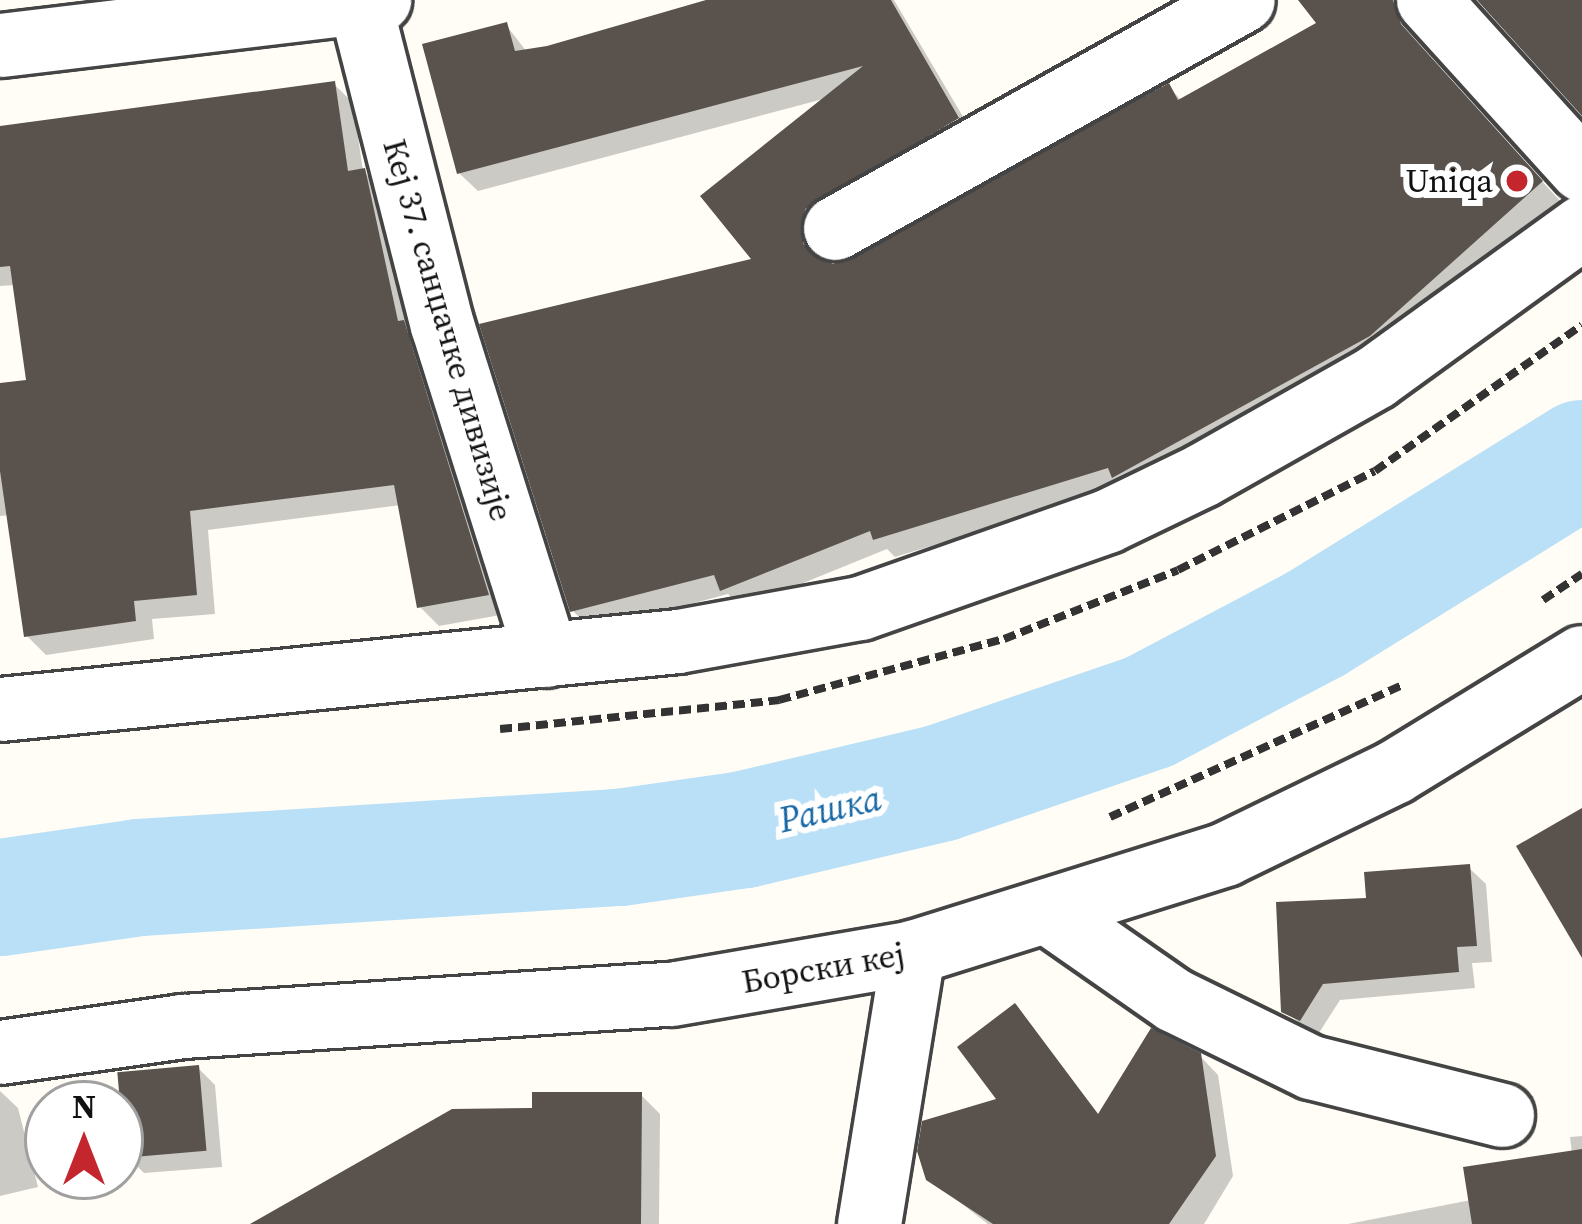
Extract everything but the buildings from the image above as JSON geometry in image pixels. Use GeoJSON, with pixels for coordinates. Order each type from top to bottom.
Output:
{"type":"FeatureCollection","features":[{"type":"Feature","properties":{"kind":"street"},"geometry":{"type":"LineString","coordinates":[[835,228],[1244,0]]}},
{"type":"Feature","properties":{"kind":"street"},"geometry":{"type":"LineString","coordinates":[[1428,0],[1582,170]]}},
{"type":"Feature","properties":{"kind":"street"},"geometry":{"type":"LineString","coordinates":[[0,45],[366,1]]}},
{"type":"Feature","properties":{"kind":"street","name":"Кеј 37. санџачке дивизије"},"geometry":{"type":"LineString","coordinates":[[366,1],[442,325],[546,655]]}},
{"type":"Feature","properties":{"kind":"street"},"geometry":{"type":"LineString","coordinates":[[0,709],[546,655],[860,608],[1107,520],[1375,376],[1582,227]]}},
{"type":"Feature","properties":{"kind":"street","name":"Борски кеј"},"geometry":{"type":"LineString","coordinates":[[0,1052],[183,1026],[670,994],[913,952],[1052,915],[1225,854],[1332,802],[1582,657]]}},
{"type":"Feature","properties":{"kind":"street"},"geometry":{"type":"LineString","coordinates":[[1052,915],[1123,970],[1290,1058],[1373,1088],[1502,1115]]}},
{"type":"Feature","properties":{"kind":"street"},"geometry":{"type":"LineString","coordinates":[[869,1224],[913,952]]}},
{"type":"Feature","properties":{"kind":"path"},"geometry":{"type":"LineString","coordinates":[[1530,608],[1582,574]]}},
{"type":"Feature","properties":{"kind":"path"},"geometry":{"type":"LineString","coordinates":[[1098,822],[1419,676]]}},
{"type":"Feature","properties":{"kind":"waterway","name":"Рашка"},"geometry":{"type":"LineString","coordinates":[[0,897],[139,877],[619,847],[744,829],[939,783],[1149,711],[1314,624],[1582,458]]}},
{"type":"Feature","properties":{"kind":"place","name":"Uniqa"},"geometry":{"type":"Point","coordinates":[1517,181]}}]}
